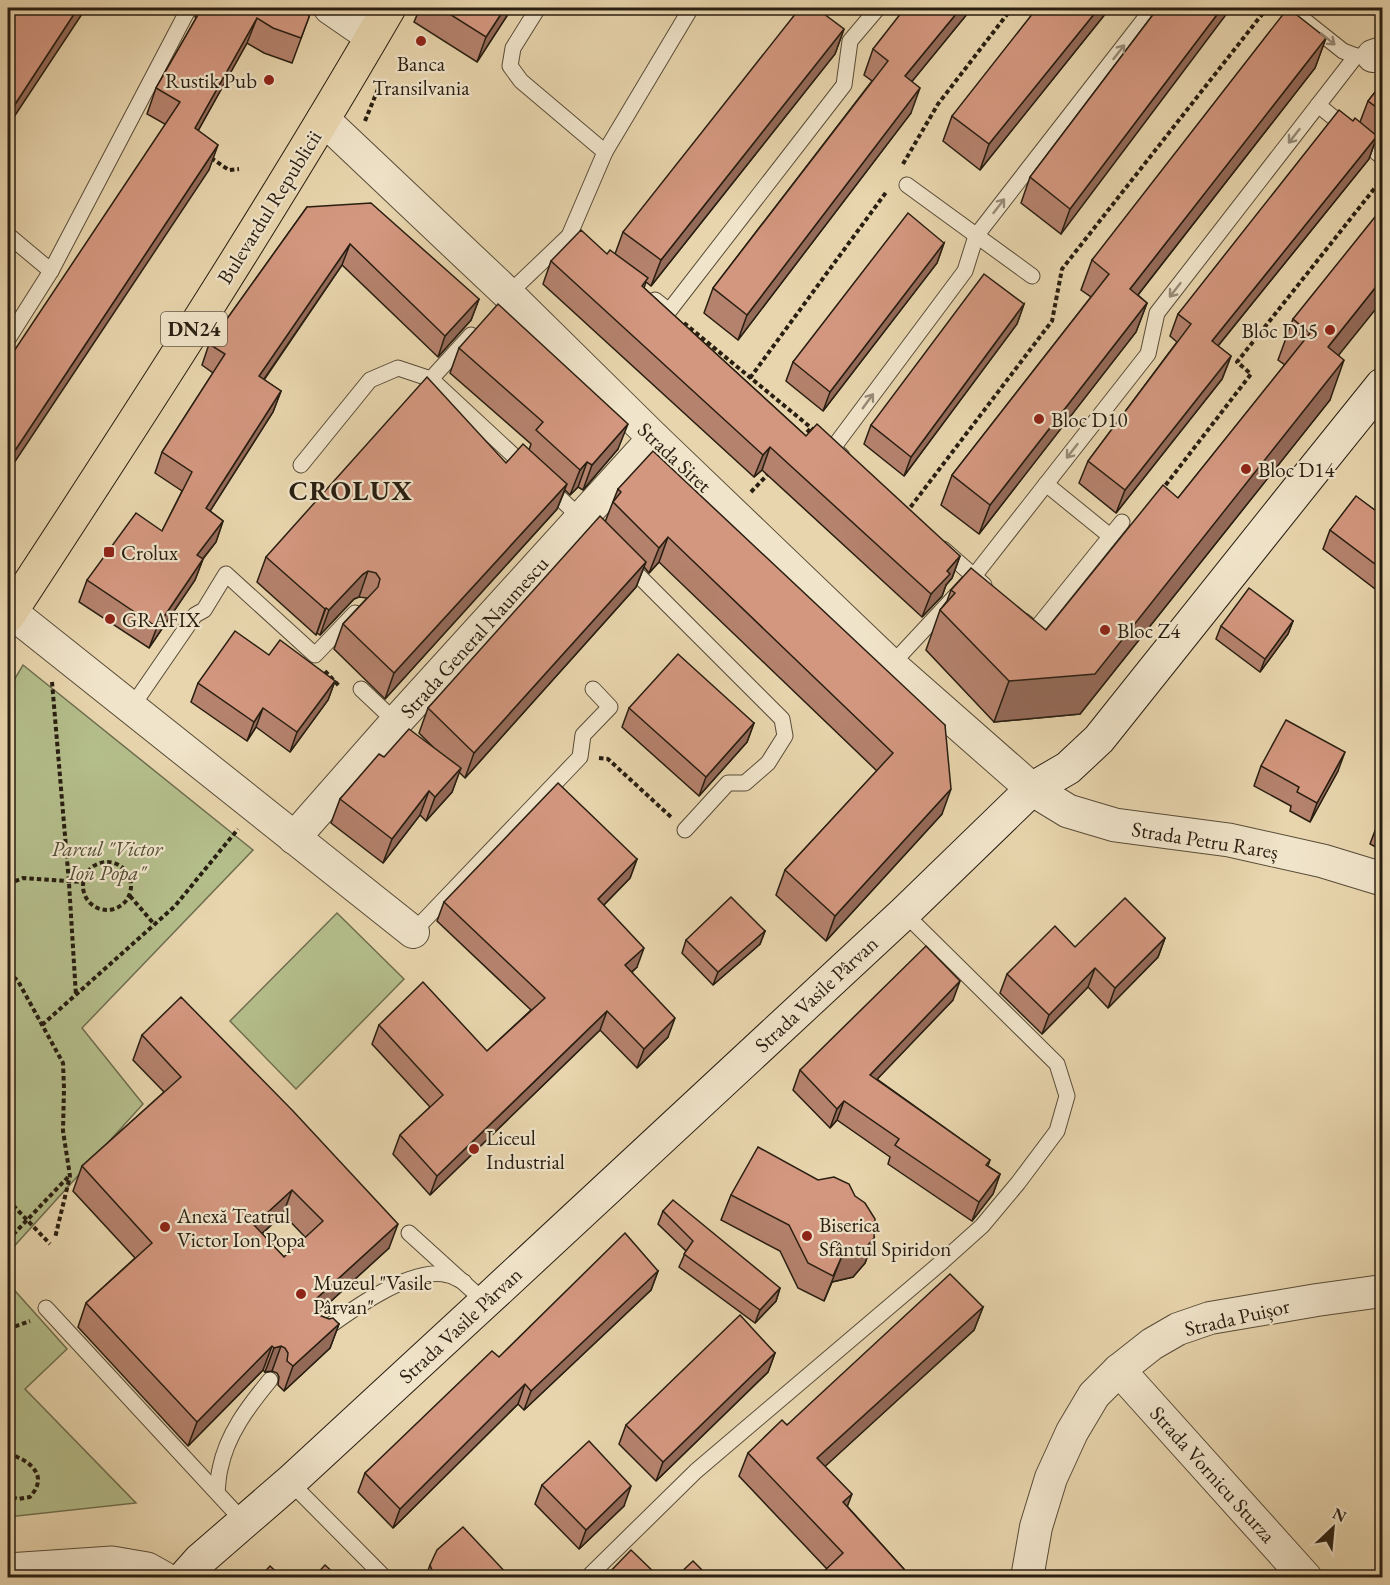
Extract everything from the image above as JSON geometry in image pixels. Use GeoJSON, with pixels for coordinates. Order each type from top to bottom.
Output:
{"type":"FeatureCollection","features":[{"type":"Feature","properties":{"kind":"main road","name":"Bulevardul Republicii"},"geometry":{"type":"LineString","coordinates":[[9,614],[163,379],[389,8]]}},
{"type":"Feature","properties":{"kind":"main road","name":"Strada Vasile Pârvan"},"geometry":{"type":"LineString","coordinates":[[192,1569],[290,1482],[475,1292],[904,913],[1032,789],[1068,768],[1099,740],[1383,385]]}},
{"type":"Feature","properties":{"kind":"main road","name":"Strada Petru Rareș"},"geometry":{"type":"LineString","coordinates":[[1032,789],[1068,811],[1114,825],[1229,840],[1323,861],[1383,879]]}},
{"type":"Feature","properties":{"kind":"main road"},"geometry":{"type":"LineString","coordinates":[[8,1570],[112,1563],[147,1569],[164,1578]]}},
{"type":"Feature","properties":{"kind":"street"},"geometry":{"type":"LineString","coordinates":[[330,8],[372,37]]}},
{"type":"Feature","properties":{"kind":"street","name":"Strada Siret"},"geometry":{"type":"LineString","coordinates":[[323,119],[501,302],[654,438],[891,664],[1032,789]]}},
{"type":"Feature","properties":{"kind":"street","name":"Strada General Naumescu"},"geometry":{"type":"LineString","coordinates":[[294,838],[396,722],[586,523],[654,438]]}},
{"type":"Feature","properties":{"kind":"street"},"geometry":{"type":"LineString","coordinates":[[9,614],[413,932]]}},
{"type":"Feature","properties":{"kind":"street","name":"Strada Puișor"},"geometry":{"type":"LineString","coordinates":[[1027,1578],[1036,1527],[1051,1478],[1072,1432],[1094,1395],[1119,1370],[1160,1339],[1178,1329],[1210,1318],[1383,1291]]}},
{"type":"Feature","properties":{"kind":"street","name":"Strada Vornicu Sturza"},"geometry":{"type":"LineString","coordinates":[[1119,1370],[1306,1578]]}},
{"type":"Feature","properties":{"kind":"lane"},"geometry":{"type":"LineString","coordinates":[[8,339],[51,271],[189,8]]}},
{"type":"Feature","properties":{"kind":"lane"},"geometry":{"type":"LineString","coordinates":[[538,8],[513,48],[510,66],[521,81],[605,152]]}},
{"type":"Feature","properties":{"kind":"lane"},"geometry":{"type":"LineString","coordinates":[[501,302],[569,236],[605,152],[691,8]]}},
{"type":"Feature","properties":{"kind":"lane"},"geometry":{"type":"LineString","coordinates":[[642,291],[669,311],[844,85],[850,41],[878,8]]}},
{"type":"Feature","properties":{"kind":"lane"},"geometry":{"type":"LineString","coordinates":[[849,463],[833,448],[965,271],[976,236],[1153,8]]}},
{"type":"Feature","properties":{"kind":"lane"},"geometry":{"type":"LineString","coordinates":[[1289,8],[1343,51],[1370,55]]}},
{"type":"Feature","properties":{"kind":"lane"},"geometry":{"type":"LineString","coordinates":[[891,664],[974,576],[1148,354],[1157,313],[1318,105],[1370,55]]}},
{"type":"Feature","properties":{"kind":"lane"},"geometry":{"type":"LineString","coordinates":[[1318,105],[1383,157]]}},
{"type":"Feature","properties":{"kind":"lane"},"geometry":{"type":"LineString","coordinates":[[899,180],[1032,276]]}},
{"type":"Feature","properties":{"kind":"lane"},"geometry":{"type":"LineString","coordinates":[[8,235],[51,271]]}},
{"type":"Feature","properties":{"kind":"lane"},"geometry":{"type":"LineString","coordinates":[[569,236],[596,257]]}},
{"type":"Feature","properties":{"kind":"lane"},"geometry":{"type":"LineString","coordinates":[[431,380],[477,328]]}},
{"type":"Feature","properties":{"kind":"lane"},"geometry":{"type":"LineString","coordinates":[[301,465],[370,380],[398,368],[431,380],[586,523]]}},
{"type":"Feature","properties":{"kind":"lane"},"geometry":{"type":"LineString","coordinates":[[1046,484],[1110,536]]}},
{"type":"Feature","properties":{"kind":"lane"},"geometry":{"type":"LineString","coordinates":[[904,514],[991,592]]}},
{"type":"Feature","properties":{"kind":"lane"},"geometry":{"type":"LineString","coordinates":[[1017,615],[1035,630],[1122,522]]}},
{"type":"Feature","properties":{"kind":"lane"},"geometry":{"type":"LineString","coordinates":[[615,552],[782,719],[785,736],[768,763],[745,783],[728,783],[685,830]]}},
{"type":"Feature","properties":{"kind":"lane"},"geometry":{"type":"LineString","coordinates":[[131,708],[195,615],[204,610],[226,574],[315,655],[361,606]]}},
{"type":"Feature","properties":{"kind":"lane"},"geometry":{"type":"LineString","coordinates":[[361,689],[396,722]]}},
{"type":"Feature","properties":{"kind":"lane"},"geometry":{"type":"LineString","coordinates":[[413,932],[580,757],[583,735],[610,706],[593,689]]}},
{"type":"Feature","properties":{"kind":"lane"},"geometry":{"type":"LineString","coordinates":[[587,1578],[696,1471],[982,1226],[1057,1131],[1067,1096],[1057,1064],[904,913]]}},
{"type":"Feature","properties":{"kind":"lane"},"geometry":{"type":"LineString","coordinates":[[409,1233],[475,1292]]}},
{"type":"Feature","properties":{"kind":"lane"},"geometry":{"type":"LineString","coordinates":[[319,1334],[354,1307],[386,1290],[430,1274],[446,1274],[475,1292]]}},
{"type":"Feature","properties":{"kind":"lane"},"geometry":{"type":"LineString","coordinates":[[46,1308],[244,1522]]}},
{"type":"Feature","properties":{"kind":"lane"},"geometry":{"type":"LineString","coordinates":[[217,1492],[220,1468],[231,1434],[248,1407],[270,1380]]}},
{"type":"Feature","properties":{"kind":"lane"},"geometry":{"type":"LineString","coordinates":[[290,1482],[385,1578]]}},
{"type":"Feature","properties":{"kind":"path"},"geometry":{"type":"LineString","coordinates":[[750,378],[899,180],[938,105],[1012,8]]}},
{"type":"Feature","properties":{"kind":"path"},"geometry":{"type":"LineString","coordinates":[[904,514],[1052,321],[1062,269],[1267,8]]}},
{"type":"Feature","properties":{"kind":"path"},"geometry":{"type":"LineString","coordinates":[[202,152],[229,170],[239,169]]}},
{"type":"Feature","properties":{"kind":"path"},"geometry":{"type":"LineString","coordinates":[[1161,492],[1251,374],[1237,362],[1383,179]]}},
{"type":"Feature","properties":{"kind":"path"},"geometry":{"type":"LineString","coordinates":[[669,311],[812,427],[833,448]]}},
{"type":"Feature","properties":{"kind":"path"},"geometry":{"type":"LineString","coordinates":[[796,444],[812,427]]}},
{"type":"Feature","properties":{"kind":"path"},"geometry":{"type":"LineString","coordinates":[[732,512],[772,470]]}},
{"type":"Feature","properties":{"kind":"path"},"geometry":{"type":"LineString","coordinates":[[315,655],[327,674],[347,693],[350,689],[361,689]]}},
{"type":"Feature","properties":{"kind":"path"},"geometry":{"type":"LineString","coordinates":[[52,679],[76,996]]}},
{"type":"Feature","properties":{"kind":"path"},"geometry":{"type":"LineString","coordinates":[[580,757],[608,759],[685,830]]}},
{"type":"Feature","properties":{"kind":"path"},"geometry":{"type":"LineString","coordinates":[[42,1025],[175,906],[238,829]]}},
{"type":"Feature","properties":{"kind":"path"},"geometry":{"type":"LineString","coordinates":[[115,863],[128,873],[131,880],[132,888],[129,896],[119,908],[104,911],[90,903],[85,897],[83,882],[86,874],[98,864],[115,863]]}},
{"type":"Feature","properties":{"kind":"path"},"geometry":{"type":"LineString","coordinates":[[8,884],[23,878],[83,882]]}},
{"type":"Feature","properties":{"kind":"path"},"geometry":{"type":"LineString","coordinates":[[129,896],[154,924]]}},
{"type":"Feature","properties":{"kind":"path"},"geometry":{"type":"LineString","coordinates":[[8,972],[18,981],[63,1064],[63,1131],[70,1176],[55,1238]]}},
{"type":"Feature","properties":{"kind":"path"},"geometry":{"type":"LineString","coordinates":[[8,1240],[70,1176]]}},
{"type":"Feature","properties":{"kind":"path"},"geometry":{"type":"LineString","coordinates":[[8,1200],[50,1244]]}},
{"type":"Feature","properties":{"kind":"path"},"geometry":{"type":"LineString","coordinates":[[8,1454],[30,1465],[38,1476],[37,1487],[30,1497],[18,1499],[8,1496]]}},
{"type":"Feature","properties":{"kind":"green space","name":"Parcul \"Victor Ion Popa\""},"geometry":{"type":"Polygon","coordinates":[[[23,665],[253,850],[82,1028],[143,1104],[8,1253],[8,690],[23,665]]]}},
{"type":"Feature","properties":{"kind":"green space"},"geometry":{"type":"Polygon","coordinates":[[[337,913],[404,979],[296,1089],[230,1021],[337,913]]]}},
{"type":"Feature","properties":{"kind":"green space"},"geometry":{"type":"Polygon","coordinates":[[[8,1283],[67,1349],[25,1389],[136,1503],[8,1517],[8,1283]]]}},
{"type":"Feature","properties":{"kind":"building"},"geometry":{"type":"Polygon","coordinates":[[[12,8],[78,8],[8,115],[8,14],[12,8]]]}},
{"type":"Feature","properties":{"kind":"building"},"geometry":{"type":"Polygon","coordinates":[[[202,8],[307,8],[309,17],[301,38],[273,28],[257,18],[195,128],[218,145],[8,461],[8,360],[180,102],[156,88],[202,8]]]}},
{"type":"Feature","properties":{"kind":"building"},"geometry":{"type":"Polygon","coordinates":[[[440,8],[505,8],[486,37],[440,8]]]}},
{"type":"Feature","properties":{"kind":"building"},"geometry":{"type":"Polygon","coordinates":[[[800,8],[816,8],[844,29],[661,260],[623,232],[800,8]]]}},
{"type":"Feature","properties":{"kind":"building"},"geometry":{"type":"Polygon","coordinates":[[[905,8],[961,8],[905,76],[920,88],[747,315],[713,288],[888,61],[873,49],[905,8]]]}},
{"type":"Feature","properties":{"kind":"building"},"geometry":{"type":"Polygon","coordinates":[[[1037,8],[1099,8],[989,144],[952,116],[1037,8]]]}},
{"type":"Feature","properties":{"kind":"building"},"geometry":{"type":"Polygon","coordinates":[[[1158,8],[1222,8],[1070,209],[1030,177],[1158,8]]]}},
{"type":"Feature","properties":{"kind":"building"},"geometry":{"type":"Polygon","coordinates":[[[1288,8],[1326,38],[1130,289],[1147,303],[990,505],[952,475],[1109,274],[1092,260],[1288,8]]]}},
{"type":"Feature","properties":{"kind":"building"},"geometry":{"type":"Polygon","coordinates":[[[1383,82],[1383,112],[1368,101],[1383,82]]]}},
{"type":"Feature","properties":{"kind":"building"},"geometry":{"type":"Polygon","coordinates":[[[1339,110],[1353,121],[1355,118],[1377,136],[1212,341],[1231,356],[1125,490],[1088,461],[1191,324],[1178,314],[1339,110]]]}},
{"type":"Feature","properties":{"kind":"building"},"geometry":{"type":"Polygon","coordinates":[[[371,203],[479,299],[445,336],[350,244],[259,376],[281,391],[206,508],[223,521],[197,555],[203,559],[157,627],[87,580],[136,513],[162,531],[192,472],[162,452],[225,354],[209,344],[307,207],[371,203]]]}},
{"type":"Feature","properties":{"kind":"building"},"geometry":{"type":"Polygon","coordinates":[[[1383,207],[1383,278],[1328,347],[1344,360],[1095,674],[1009,681],[940,610],[955,593],[951,590],[971,568],[1046,630],[1163,485],[1178,498],[1310,333],[1293,319],[1383,207]]]}},
{"type":"Feature","properties":{"kind":"building"},"geometry":{"type":"Polygon","coordinates":[[[908,213],[944,243],[830,392],[793,362],[908,213]]]}},
{"type":"Feature","properties":{"kind":"building"},"geometry":{"type":"Polygon","coordinates":[[[581,230],[607,254],[610,250],[648,278],[642,286],[806,436],[817,424],[960,556],[947,571],[950,574],[931,594],[770,447],[763,455],[551,261],[581,230]]]}},
{"type":"Feature","properties":{"kind":"building"},"geometry":{"type":"Polygon","coordinates":[[[984,274],[1024,304],[911,457],[871,425],[984,274]]]}},
{"type":"Feature","properties":{"kind":"building"},"geometry":{"type":"Polygon","coordinates":[[[498,304],[628,424],[592,465],[587,462],[580,470],[536,430],[543,422],[459,348],[498,304]]]}},
{"type":"Feature","properties":{"kind":"building"},"geometry":{"type":"Polygon","coordinates":[[[427,377],[506,463],[523,444],[567,484],[394,673],[343,624],[378,587],[380,579],[376,573],[368,571],[363,574],[329,610],[325,609],[266,557],[427,377]]]}},
{"type":"Feature","properties":{"kind":"building"},"geometry":{"type":"Polygon","coordinates":[[[653,451],[945,725],[951,789],[835,916],[785,870],[893,753],[668,537],[659,548],[613,502],[621,492],[618,489],[653,451]]]}},
{"type":"Feature","properties":{"kind":"building"},"geometry":{"type":"Polygon","coordinates":[[[1356,496],[1383,516],[1383,570],[1330,530],[1356,496]]]}},
{"type":"Feature","properties":{"kind":"building"},"geometry":{"type":"Polygon","coordinates":[[[600,516],[646,562],[474,753],[428,708],[600,516]]]}},
{"type":"Feature","properties":{"kind":"building"},"geometry":{"type":"Polygon","coordinates":[[[1249,588],[1293,621],[1265,659],[1221,626],[1249,588]]]}},
{"type":"Feature","properties":{"kind":"building"},"geometry":{"type":"Polygon","coordinates":[[[235,631],[269,655],[280,640],[335,681],[297,732],[263,708],[254,722],[198,683],[235,631]]]}},
{"type":"Feature","properties":{"kind":"building"},"geometry":{"type":"Polygon","coordinates":[[[678,654],[754,723],[706,777],[629,708],[678,654]]]}},
{"type":"Feature","properties":{"kind":"building"},"geometry":{"type":"Polygon","coordinates":[[[1286,720],[1345,752],[1317,803],[1297,792],[1299,787],[1261,766],[1286,720]]]}},
{"type":"Feature","properties":{"kind":"building"},"geometry":{"type":"Polygon","coordinates":[[[409,729],[461,768],[435,797],[429,791],[392,839],[340,799],[379,754],[384,757],[409,729]]]}},
{"type":"Feature","properties":{"kind":"building"},"geometry":{"type":"Polygon","coordinates":[[[558,783],[637,859],[598,899],[644,948],[625,965],[675,1018],[644,1049],[607,1011],[437,1176],[400,1135],[443,1095],[379,1025],[423,982],[487,1051],[545,998],[444,902],[558,783]]]}},
{"type":"Feature","properties":{"kind":"building"},"geometry":{"type":"Polygon","coordinates":[[[1383,816],[1383,831],[1376,828],[1383,816]]]}},
{"type":"Feature","properties":{"kind":"building"},"geometry":{"type":"Polygon","coordinates":[[[731,897],[765,931],[718,972],[686,940],[731,897]]]}},
{"type":"Feature","properties":{"kind":"building"},"geometry":{"type":"Polygon","coordinates":[[[1125,898],[1165,938],[1115,988],[1095,968],[1049,1015],[1007,974],[1055,926],[1075,947],[1125,898]]]}},
{"type":"Feature","properties":{"kind":"building"},"geometry":{"type":"Polygon","coordinates":[[[926,946],[960,981],[870,1075],[990,1160],[986,1165],[1000,1174],[979,1202],[895,1145],[899,1139],[844,1101],[837,1109],[800,1070],[926,946]]]}},
{"type":"Feature","properties":{"kind":"building"},"geometry":{"type":"Polygon","coordinates":[[[181,997],[293,1111],[398,1224],[316,1299],[321,1303],[318,1310],[321,1316],[333,1318],[339,1324],[293,1366],[287,1361],[288,1353],[285,1348],[272,1346],[197,1422],[86,1303],[152,1243],[82,1166],[181,1077],[142,1035],[181,997]],[[292,1190],[254,1225],[284,1257],[323,1221],[292,1190]]]}},
{"type":"Feature","properties":{"kind":"building"},"geometry":{"type":"Polygon","coordinates":[[[758,1147],[818,1180],[834,1177],[849,1184],[855,1196],[865,1203],[875,1219],[874,1238],[862,1252],[842,1256],[833,1276],[808,1263],[789,1225],[731,1195],[758,1147]]]}},
{"type":"Feature","properties":{"kind":"building"},"geometry":{"type":"Polygon","coordinates":[[[673,1200],[780,1288],[760,1310],[684,1254],[693,1241],[663,1211],[673,1200]]]}},
{"type":"Feature","properties":{"kind":"building"},"geometry":{"type":"Polygon","coordinates":[[[625,1233],[658,1271],[531,1391],[525,1384],[400,1509],[365,1473],[492,1351],[499,1357],[625,1233]]]}},
{"type":"Feature","properties":{"kind":"building"},"geometry":{"type":"Polygon","coordinates":[[[950,1274],[983,1307],[817,1458],[852,1494],[843,1502],[912,1578],[817,1578],[843,1553],[748,1453],[782,1420],[787,1425],[950,1274]]]}},
{"type":"Feature","properties":{"kind":"building"},"geometry":{"type":"Polygon","coordinates":[[[740,1315],[775,1353],[663,1462],[626,1425],[740,1315]]]}},
{"type":"Feature","properties":{"kind":"building"},"geometry":{"type":"Polygon","coordinates":[[[589,1441],[631,1486],[586,1530],[542,1485],[589,1441]]]}},
{"type":"Feature","properties":{"kind":"building"},"geometry":{"type":"Polygon","coordinates":[[[463,1527],[510,1578],[435,1578],[430,1565],[437,1550],[463,1527]]]}},
{"type":"Feature","properties":{"kind":"building"},"geometry":{"type":"Polygon","coordinates":[[[631,1550],[660,1578],[604,1578],[631,1550]]]}},
{"type":"Feature","properties":{"kind":"building"},"geometry":{"type":"Polygon","coordinates":[[[693,1561],[710,1578],[675,1578],[693,1561]]]}},
{"type":"Feature","properties":{"kind":"building"},"geometry":{"type":"Polygon","coordinates":[[[325,1565],[339,1578],[313,1578],[325,1565]]]}},
{"type":"Feature","properties":{"kind":"building"},"geometry":{"type":"Polygon","coordinates":[[[270,1566],[283,1578],[259,1578],[270,1566]]]}},
{"type":"Feature","properties":{"kind":"place","name":"Banca Transilvania"},"geometry":{"type":"Point","coordinates":[421,41]}},
{"type":"Feature","properties":{"kind":"place","name":"Rustik Pub"},"geometry":{"type":"Point","coordinates":[269,80]}},
{"type":"Feature","properties":{"kind":"place","name":"Bloc D15"},"geometry":{"type":"Point","coordinates":[1330,330]}},
{"type":"Feature","properties":{"kind":"place","name":"Bloc D10"},"geometry":{"type":"Point","coordinates":[1039,419]}},
{"type":"Feature","properties":{"kind":"place","name":"Bloc D14"},"geometry":{"type":"Point","coordinates":[1246,469]}},
{"type":"Feature","properties":{"kind":"place","name":"Crolux"},"geometry":{"type":"Point","coordinates":[109,552]}},
{"type":"Feature","properties":{"kind":"place","name":"GRAFIX"},"geometry":{"type":"Point","coordinates":[110,619]}},
{"type":"Feature","properties":{"kind":"place","name":"Bloc Z4"},"geometry":{"type":"Point","coordinates":[1105,630]}},
{"type":"Feature","properties":{"kind":"place","name":"Liceul Industrial"},"geometry":{"type":"Point","coordinates":[474,1149]}},
{"type":"Feature","properties":{"kind":"place","name":"Anexă Teatrul Victor Ion Popa"},"geometry":{"type":"Point","coordinates":[165,1227]}},
{"type":"Feature","properties":{"kind":"place","name":"Biserica Sfântul Spiridon"},"geometry":{"type":"Point","coordinates":[807,1236]}},
{"type":"Feature","properties":{"kind":"place","name":"Muzeul \"Vasile Pârvan\""},"geometry":{"type":"Point","coordinates":[301,1294]}},
{"type":"Feature","properties":{"kind":"district","name":"CROLUX"},"geometry":{"type":"Point","coordinates":[351,490]}}]}
